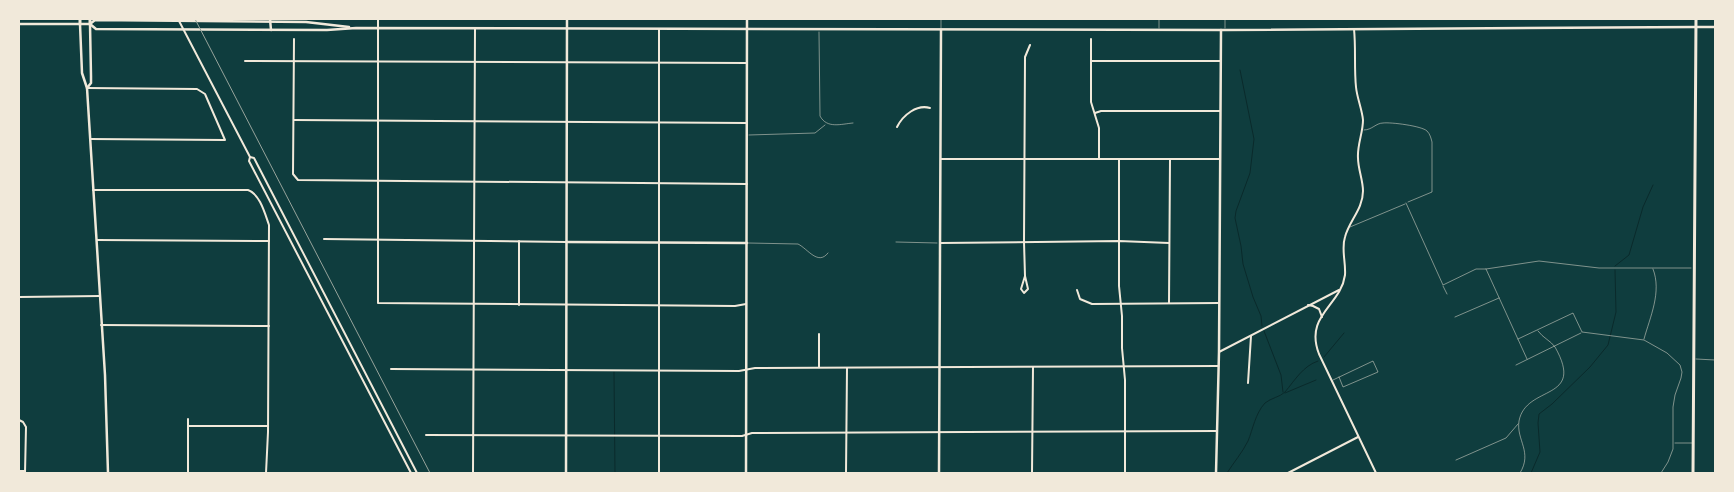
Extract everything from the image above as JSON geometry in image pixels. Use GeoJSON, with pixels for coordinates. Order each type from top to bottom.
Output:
{"type":"FeatureCollection","features":[{"type":"Feature","properties":{"kind":"main road"},"geometry":{"type":"LineString","coordinates":[[80,19],[82,73],[87,88],[100,296],[108,473]]}},
{"type":"Feature","properties":{"kind":"main road"},"geometry":{"type":"LineString","coordinates":[[87,88],[91,76],[90,19]]}},
{"type":"Feature","properties":{"kind":"main road"},"geometry":{"type":"LineString","coordinates":[[566,473],[568,19]]}},
{"type":"Feature","properties":{"kind":"main road"},"geometry":{"type":"LineString","coordinates":[[746,473],[747,19]]}},
{"type":"Feature","properties":{"kind":"main road"},"geometry":{"type":"LineString","coordinates":[[1693,473],[1696,268],[1696,19]]}},
{"type":"Feature","properties":{"kind":"main road"},"geometry":{"type":"LineString","coordinates":[[19,24],[90,24],[95,20],[270,20],[314,22],[356,28]]}},
{"type":"Feature","properties":{"kind":"main road"},"geometry":{"type":"LineString","coordinates":[[270,20],[271,30]]}},
{"type":"Feature","properties":{"kind":"main road"},"geometry":{"type":"LineString","coordinates":[[90,24],[96,29],[271,30],[356,28],[1225,30],[1715,27]]}},
{"type":"Feature","properties":{"kind":"main road"},"geometry":{"type":"LineString","coordinates":[[939,473],[941,30]]}},
{"type":"Feature","properties":{"kind":"main road"},"geometry":{"type":"LineString","coordinates":[[1216,473],[1219,352],[1221,30]]}},
{"type":"Feature","properties":{"kind":"main road"},"geometry":{"type":"LineString","coordinates":[[566,242],[747,244]]}},
{"type":"Feature","properties":{"kind":"street"},"geometry":{"type":"LineString","coordinates":[[178,19],[250,157],[249,161],[411,473]]}},
{"type":"Feature","properties":{"kind":"street"},"geometry":{"type":"LineString","coordinates":[[378,19],[378,303],[566,306],[735,306],[747,304]]}},
{"type":"Feature","properties":{"kind":"street"},"geometry":{"type":"LineString","coordinates":[[474,473],[475,28]]}},
{"type":"Feature","properties":{"kind":"street"},"geometry":{"type":"LineString","coordinates":[[1354,29],[1356,86],[1363,118],[1363,130],[1358,157],[1363,187],[1362,196],[1359,208],[1344,240],[1345,276],[1339,290],[1322,317],[1315,335],[1315,343],[1376,473]]}},
{"type":"Feature","properties":{"kind":"street"},"geometry":{"type":"LineString","coordinates":[[658,30],[659,473]]}},
{"type":"Feature","properties":{"kind":"street"},"geometry":{"type":"LineString","coordinates":[[294,39],[293,174],[298,180],[747,184]]}},
{"type":"Feature","properties":{"kind":"street"},"geometry":{"type":"LineString","coordinates":[[1091,39],[1090,102],[1099,128],[1099,159]]}},
{"type":"Feature","properties":{"kind":"street"},"geometry":{"type":"LineString","coordinates":[[1025,276],[1021,289],[1024,293],[1028,289],[1025,276],[1024,242],[1025,57],[1030,45]]}},
{"type":"Feature","properties":{"kind":"street"},"geometry":{"type":"LineString","coordinates":[[245,61],[747,63]]}},
{"type":"Feature","properties":{"kind":"street"},"geometry":{"type":"LineString","coordinates":[[1091,61],[1220,61]]}},
{"type":"Feature","properties":{"kind":"street"},"geometry":{"type":"LineString","coordinates":[[87,88],[197,89],[205,94],[225,140],[90,139]]}},
{"type":"Feature","properties":{"kind":"street"},"geometry":{"type":"LineString","coordinates":[[897,127],[912,110],[920,107],[930,108]]}},
{"type":"Feature","properties":{"kind":"street"},"geometry":{"type":"LineString","coordinates":[[1095,113],[1101,111],[1220,111]]}},
{"type":"Feature","properties":{"kind":"street"},"geometry":{"type":"LineString","coordinates":[[294,120],[747,123]]}},
{"type":"Feature","properties":{"kind":"street"},"geometry":{"type":"LineString","coordinates":[[250,157],[254,158],[417,473]]}},
{"type":"Feature","properties":{"kind":"street"},"geometry":{"type":"LineString","coordinates":[[941,159],[1220,159]]}},
{"type":"Feature","properties":{"kind":"street"},"geometry":{"type":"LineString","coordinates":[[1119,159],[1118,241],[1124,367],[1125,473]]}},
{"type":"Feature","properties":{"kind":"street"},"geometry":{"type":"LineString","coordinates":[[1169,303],[1170,159]]}},
{"type":"Feature","properties":{"kind":"street"},"geometry":{"type":"LineString","coordinates":[[93,190],[248,190],[253,192],[264,210],[269,225],[266,473]]}},
{"type":"Feature","properties":{"kind":"street"},"geometry":{"type":"LineString","coordinates":[[324,239],[566,242]]}},
{"type":"Feature","properties":{"kind":"street"},"geometry":{"type":"LineString","coordinates":[[96,240],[269,241]]}},
{"type":"Feature","properties":{"kind":"street"},"geometry":{"type":"LineString","coordinates":[[519,241],[519,305]]}},
{"type":"Feature","properties":{"kind":"street"},"geometry":{"type":"LineString","coordinates":[[940,242],[1118,241],[1170,243]]}},
{"type":"Feature","properties":{"kind":"street"},"geometry":{"type":"LineString","coordinates":[[1077,290],[1080,299],[1089,304],[1219,303]]}},
{"type":"Feature","properties":{"kind":"street"},"geometry":{"type":"LineString","coordinates":[[1219,352],[1339,290]]}},
{"type":"Feature","properties":{"kind":"street"},"geometry":{"type":"LineString","coordinates":[[19,324],[19,296],[100,296]]}},
{"type":"Feature","properties":{"kind":"street"},"geometry":{"type":"LineString","coordinates":[[1306,306],[1319,309],[1322,317]]}},
{"type":"Feature","properties":{"kind":"street"},"geometry":{"type":"LineString","coordinates":[[101,325],[269,326]]}},
{"type":"Feature","properties":{"kind":"street"},"geometry":{"type":"LineString","coordinates":[[819,334],[819,368]]}},
{"type":"Feature","properties":{"kind":"street"},"geometry":{"type":"LineString","coordinates":[[1248,383],[1251,335]]}},
{"type":"Feature","properties":{"kind":"street"},"geometry":{"type":"LineString","coordinates":[[391,370],[660,371],[847,367],[1218,366]]}},
{"type":"Feature","properties":{"kind":"street"},"geometry":{"type":"LineString","coordinates":[[846,473],[847,367]]}},
{"type":"Feature","properties":{"kind":"street"},"geometry":{"type":"LineString","coordinates":[[1032,473],[1033,367]]}},
{"type":"Feature","properties":{"kind":"street"},"geometry":{"type":"LineString","coordinates":[[188,419],[188,473]]}},
{"type":"Feature","properties":{"kind":"street"},"geometry":{"type":"LineString","coordinates":[[19,420],[25,423],[26,427],[26,472],[19,471]]}},
{"type":"Feature","properties":{"kind":"street"},"geometry":{"type":"LineString","coordinates":[[188,426],[268,426]]}},
{"type":"Feature","properties":{"kind":"street"},"geometry":{"type":"LineString","coordinates":[[426,435],[742,436],[752,432],[1217,431]]}},
{"type":"Feature","properties":{"kind":"street"},"geometry":{"type":"LineString","coordinates":[[1288,473],[1358,437]]}},
{"type":"Feature","properties":{"kind":"lane"},"geometry":{"type":"LineString","coordinates":[[941,19],[941,30]]}},
{"type":"Feature","properties":{"kind":"lane"},"geometry":{"type":"LineString","coordinates":[[1159,19],[1159,30]]}},
{"type":"Feature","properties":{"kind":"lane"},"geometry":{"type":"LineString","coordinates":[[1225,19],[1225,30]]}},
{"type":"Feature","properties":{"kind":"lane"},"geometry":{"type":"LineString","coordinates":[[819,30],[819,113],[821,119],[826,124]]}},
{"type":"Feature","properties":{"kind":"lane"},"geometry":{"type":"LineString","coordinates":[[747,135],[815,133],[826,124],[853,123]]}},
{"type":"Feature","properties":{"kind":"lane"},"geometry":{"type":"LineString","coordinates":[[1349,228],[1432,192],[1432,142],[1426,130],[1385,123],[1377,124],[1368,130],[1363,130]]}},
{"type":"Feature","properties":{"kind":"lane"},"geometry":{"type":"LineString","coordinates":[[1406,203],[1447,294]]}},
{"type":"Feature","properties":{"kind":"lane"},"geometry":{"type":"LineString","coordinates":[[896,242],[940,242]]}},
{"type":"Feature","properties":{"kind":"lane"},"geometry":{"type":"LineString","coordinates":[[747,244],[795,244],[805,247],[814,257],[820,258],[828,253]]}},
{"type":"Feature","properties":{"kind":"lane"},"geometry":{"type":"LineString","coordinates":[[1442,284],[1476,269],[1539,261],[1590,268],[1696,268]]}},
{"type":"Feature","properties":{"kind":"lane"},"geometry":{"type":"LineString","coordinates":[[1486,269],[1527,359]]}},
{"type":"Feature","properties":{"kind":"lane"},"geometry":{"type":"LineString","coordinates":[[1644,340],[1657,291],[1653,269]]}},
{"type":"Feature","properties":{"kind":"lane"},"geometry":{"type":"LineString","coordinates":[[1454,317],[1499,298]]}},
{"type":"Feature","properties":{"kind":"lane"},"geometry":{"type":"LineString","coordinates":[[1518,339],[1573,313],[1582,332]]}},
{"type":"Feature","properties":{"kind":"lane"},"geometry":{"type":"LineString","coordinates":[[1456,460],[1506,438],[1519,422],[1527,406],[1557,387],[1564,380],[1564,370],[1554,345],[1542,336],[1538,330]]}},
{"type":"Feature","properties":{"kind":"lane"},"geometry":{"type":"LineString","coordinates":[[1516,365],[1582,332],[1644,340],[1667,353],[1678,363],[1681,369],[1681,378],[1673,407],[1671,456],[1661,473]]}},
{"type":"Feature","properties":{"kind":"lane"},"geometry":{"type":"LineString","coordinates":[[1694,359],[1715,360]]}},
{"type":"Feature","properties":{"kind":"lane"},"geometry":{"type":"LineString","coordinates":[[1332,381],[1339,377],[1373,361],[1378,372],[1344,387],[1339,377]]}},
{"type":"Feature","properties":{"kind":"lane"},"geometry":{"type":"LineString","coordinates":[[1519,422],[1525,453],[1525,462],[1520,473]]}},
{"type":"Feature","properties":{"kind":"lane"},"geometry":{"type":"LineString","coordinates":[[1673,443],[1693,443]]}},
{"type":"Feature","properties":{"kind":"waterway"},"geometry":{"type":"LineString","coordinates":[[1240,70],[1254,139],[1250,173],[1235,218],[1243,264],[1261,316],[1262,326]]}},
{"type":"Feature","properties":{"kind":"waterway"},"geometry":{"type":"LineString","coordinates":[[1615,266],[1629,255],[1643,207],[1653,185]]}},
{"type":"Feature","properties":{"kind":"waterway"},"geometry":{"type":"LineString","coordinates":[[1531,473],[1540,452],[1539,414],[1590,367],[1608,345],[1616,312],[1615,270]]}},
{"type":"Feature","properties":{"kind":"waterway"},"geometry":{"type":"LineString","coordinates":[[1264,331],[1281,375],[1283,392]]}},
{"type":"Feature","properties":{"kind":"waterway"},"geometry":{"type":"LineString","coordinates":[[1324,357],[1344,333]]}},
{"type":"Feature","properties":{"kind":"waterway"},"geometry":{"type":"LineString","coordinates":[[1227,473],[1246,445],[1257,417],[1265,403],[1283,394],[1304,370],[1318,361]]}},
{"type":"Feature","properties":{"kind":"waterway"},"geometry":{"type":"LineString","coordinates":[[614,372],[615,473]]}},
{"type":"Feature","properties":{"kind":"waterway"},"geometry":{"type":"LineString","coordinates":[[1285,393],[1316,380]]}},
{"type":"Feature","properties":{"kind":"railway"},"geometry":{"type":"LineString","coordinates":[[195,19],[430,473]]}}]}
